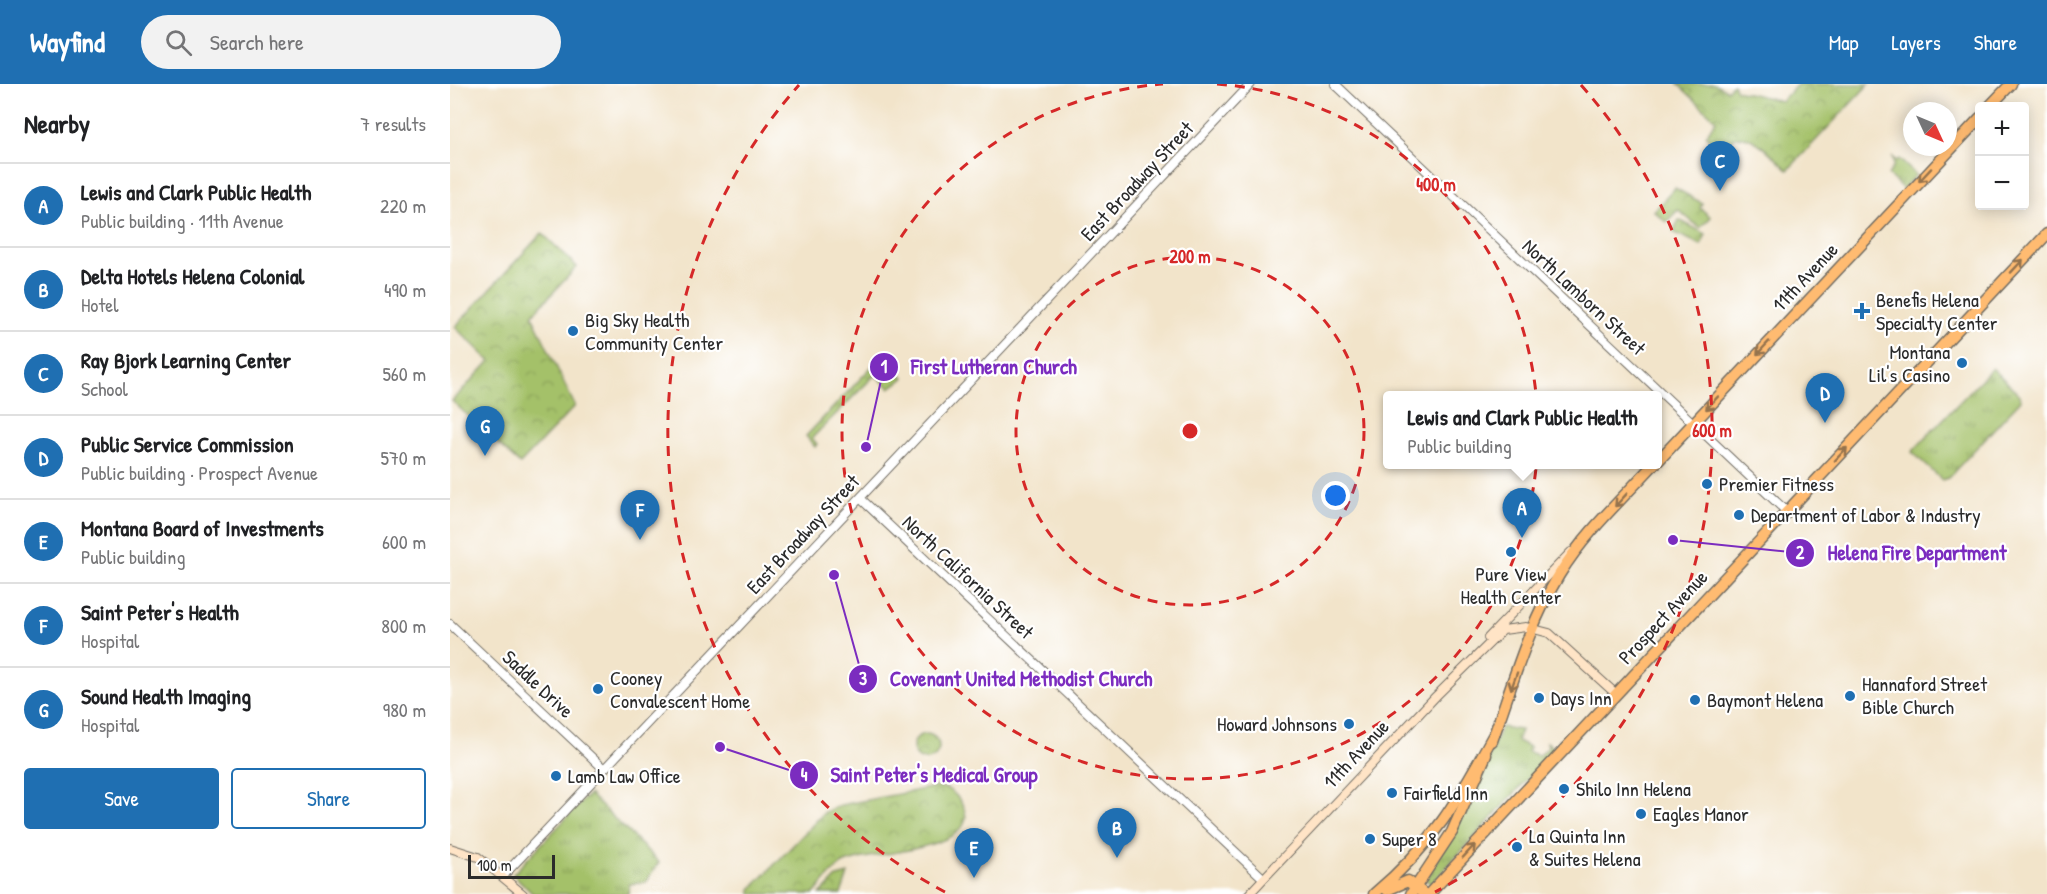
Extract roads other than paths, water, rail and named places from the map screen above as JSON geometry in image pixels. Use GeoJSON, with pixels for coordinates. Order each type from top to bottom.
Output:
{"type":"FeatureCollection","features":[{"type":"Feature","properties":{"kind":"highway"},"geometry":{"type":"LineString","coordinates":[[1994,102],[2011,84]]}},
{"type":"Feature","properties":{"kind":"highway","name":"11th Avenue"},"geometry":{"type":"LineString","coordinates":[[1662,457],[1975,122]]}},
{"type":"Feature","properties":{"kind":"highway","name":"Prospect Avenue"},"geometry":{"type":"LineString","coordinates":[[1429,894],[2047,234]]}},
{"type":"Feature","properties":{"kind":"highway","name":"11th Avenue"},"geometry":{"type":"LineString","coordinates":[[1588,535],[1650,469]]}},
{"type":"Feature","properties":{"kind":"highway"},"geometry":{"type":"LineString","coordinates":[[1417,892],[1461,816],[1534,628],[1558,576],[1588,535]]}},
{"type":"Feature","properties":{"kind":"highway"},"geometry":{"type":"LineString","coordinates":[[1374,894],[1415,856],[1443,824],[1494,734]]}},
{"type":"Feature","properties":{"kind":"highway"},"geometry":{"type":"LineString","coordinates":[[1382,894],[1405,881],[1412,882],[1417,892]]}},
{"type":"Feature","properties":{"kind":"main road","name":"11th Avenue"},"geometry":{"type":"LineString","coordinates":[[1475,656],[1497,626],[1588,535]]}},
{"type":"Feature","properties":{"kind":"main road","name":"11th Avenue"},"geometry":{"type":"LineString","coordinates":[[1249,894],[1475,656],[1503,630],[1516,627],[1534,628]]}},
{"type":"Feature","properties":{"kind":"main road"},"geometry":{"type":"LineString","coordinates":[[1534,628],[1549,633],[1616,694]]}},
{"type":"Feature","properties":{"kind":"main road"},"geometry":{"type":"LineString","coordinates":[[450,848],[478,857],[523,894]]}},
{"type":"Feature","properties":{"kind":"street","name":"East Broadway Street"},"geometry":{"type":"LineString","coordinates":[[503,876],[1251,84]]}},
{"type":"Feature","properties":{"kind":"street","name":"North Lamborn Street"},"geometry":{"type":"LineString","coordinates":[[1335,84],[1659,391]]}},
{"type":"Feature","properties":{"kind":"street","name":"North Lamborn Street"},"geometry":{"type":"LineString","coordinates":[[1662,394],[1786,512]]}},
{"type":"Feature","properties":{"kind":"street","name":"North California Street"},"geometry":{"type":"LineString","coordinates":[[860,498],[1263,878]]}},
{"type":"Feature","properties":{"kind":"street","name":"Saddle Drive"},"geometry":{"type":"LineString","coordinates":[[450,624],[604,769]]}},
{"type":"Feature","properties":{"kind":"place","name":"Ray Bjork Learning Center"},"geometry":{"type":"Point","coordinates":[1720,191]}},
{"type":"Feature","properties":{"kind":"place","name":"Benefis Helena Specialty Center"},"geometry":{"type":"Point","coordinates":[1862,311]}},
{"type":"Feature","properties":{"kind":"place","name":"Big Sky Health Community Center"},"geometry":{"type":"Point","coordinates":[573,331]}},
{"type":"Feature","properties":{"kind":"place","name":"Montana Lil's Casino"},"geometry":{"type":"Point","coordinates":[1962,363]}},
{"type":"Feature","properties":{"kind":"place","name":"Public Service Commission"},"geometry":{"type":"Point","coordinates":[1825,423]}},
{"type":"Feature","properties":{"kind":"place","name":"First Lutheran Church"},"geometry":{"type":"Point","coordinates":[866,447]}},
{"type":"Feature","properties":{"kind":"place","name":"Sound Health Imaging"},"geometry":{"type":"Point","coordinates":[485,456]}},
{"type":"Feature","properties":{"kind":"place","name":"Premier Fitness"},"geometry":{"type":"Point","coordinates":[1707,484]}},
{"type":"Feature","properties":{"kind":"place","name":"Department of Labor & Industry"},"geometry":{"type":"Point","coordinates":[1739,515]}},
{"type":"Feature","properties":{"kind":"place","name":"Lewis and Clark Public Health"},"geometry":{"type":"Point","coordinates":[1522,538]}},
{"type":"Feature","properties":{"kind":"place","name":"Saint Peter's Health"},"geometry":{"type":"Point","coordinates":[640,540]}},
{"type":"Feature","properties":{"kind":"place","name":"Helena Fire Department"},"geometry":{"type":"Point","coordinates":[1673,540]}},
{"type":"Feature","properties":{"kind":"place","name":"Pure View Health Center"},"geometry":{"type":"Point","coordinates":[1511,552]}},
{"type":"Feature","properties":{"kind":"place","name":"Covenant United Methodist Church"},"geometry":{"type":"Point","coordinates":[834,575]}},
{"type":"Feature","properties":{"kind":"place","name":"Cooney Convalescent Home"},"geometry":{"type":"Point","coordinates":[598,689]}},
{"type":"Feature","properties":{"kind":"place","name":"Hannaford Street Bible Church"},"geometry":{"type":"Point","coordinates":[1850,696]}},
{"type":"Feature","properties":{"kind":"place","name":"Days Inn"},"geometry":{"type":"Point","coordinates":[1539,698]}},
{"type":"Feature","properties":{"kind":"place","name":"Baymont Helena"},"geometry":{"type":"Point","coordinates":[1695,700]}},
{"type":"Feature","properties":{"kind":"place","name":"Howard Johnsons"},"geometry":{"type":"Point","coordinates":[1349,724]}},
{"type":"Feature","properties":{"kind":"place","name":"Saint Peter's Medical Group"},"geometry":{"type":"Point","coordinates":[720,747]}},
{"type":"Feature","properties":{"kind":"place","name":"Lamb Law Office"},"geometry":{"type":"Point","coordinates":[556,776]}},
{"type":"Feature","properties":{"kind":"place","name":"Shilo Inn Helena"},"geometry":{"type":"Point","coordinates":[1564,789]}},
{"type":"Feature","properties":{"kind":"place","name":"Fairfield Inn"},"geometry":{"type":"Point","coordinates":[1392,793]}},
{"type":"Feature","properties":{"kind":"place","name":"Eagles Manor"},"geometry":{"type":"Point","coordinates":[1641,814]}},
{"type":"Feature","properties":{"kind":"place","name":"Super 8"},"geometry":{"type":"Point","coordinates":[1370,839]}},
{"type":"Feature","properties":{"kind":"place","name":"La Quinta Inn & Suites Helena"},"geometry":{"type":"Point","coordinates":[1517,847]}},
{"type":"Feature","properties":{"kind":"place","name":"Delta Hotels Helena Colonial"},"geometry":{"type":"Point","coordinates":[1117,858]}},
{"type":"Feature","properties":{"kind":"place","name":"Montana Board of Investments"},"geometry":{"type":"Point","coordinates":[974,878]}}]}
